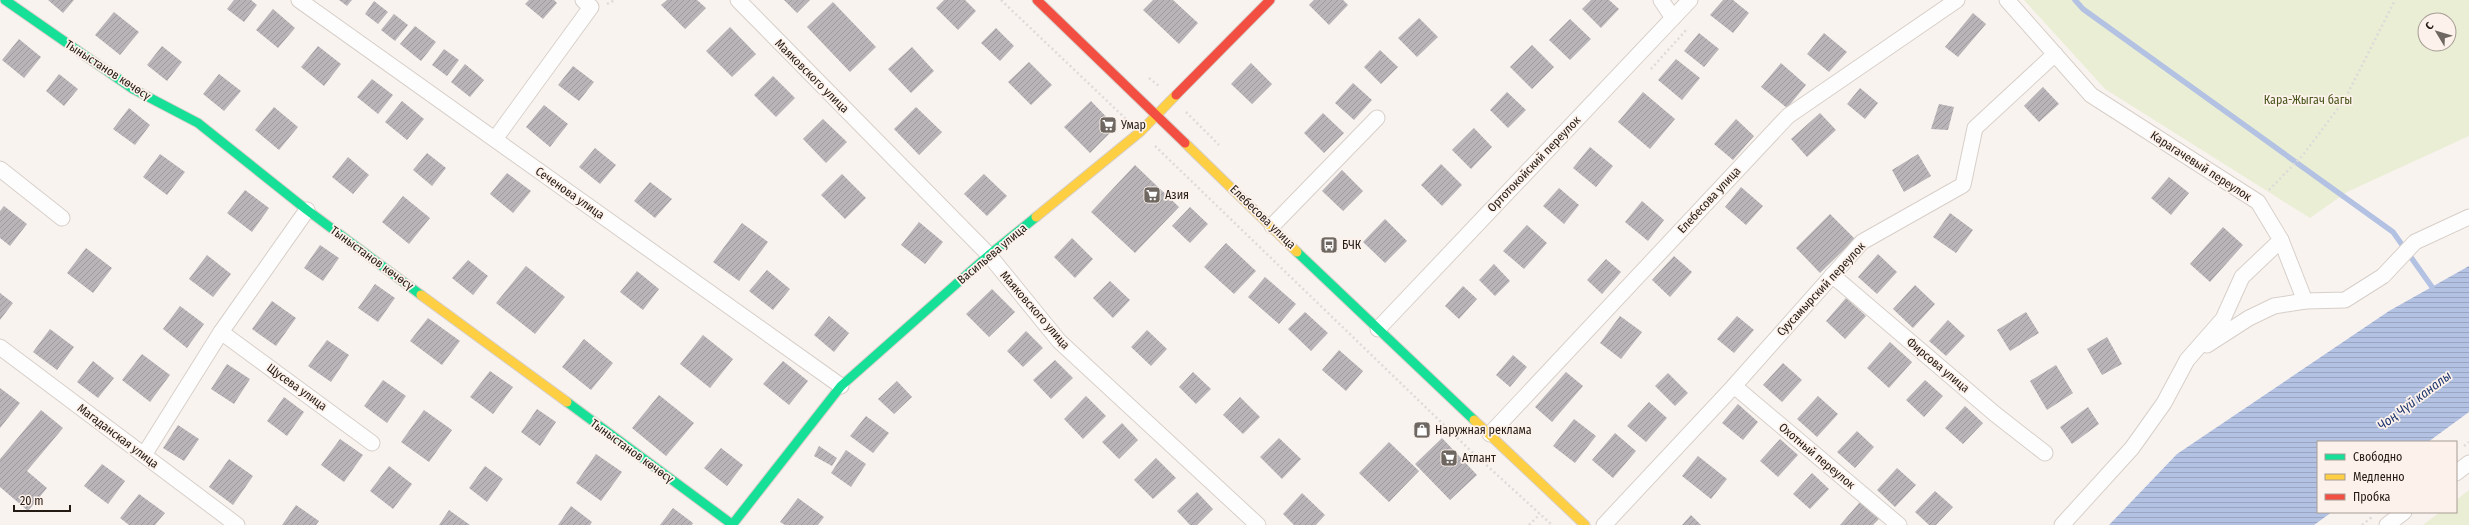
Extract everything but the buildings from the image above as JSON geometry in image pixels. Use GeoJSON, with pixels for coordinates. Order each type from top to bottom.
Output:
{"type":"FeatureCollection","features":[{"type":"Feature","properties":{"kind":"street","name":"Тыныстанов көчөсү"},"geometry":{"type":"LineString","coordinates":[[5,0],[133,89],[198,123],[307,210],[733,525]]}},
{"type":"Feature","properties":{"kind":"street","name":"Сеченова улица"},"geometry":{"type":"LineString","coordinates":[[299,0],[841,386]]}},
{"type":"Feature","properties":{"kind":"street"},"geometry":{"type":"LineString","coordinates":[[495,139],[591,7],[583,0]]}},
{"type":"Feature","properties":{"kind":"street","name":"Маяковского улица"},"geometry":{"type":"LineString","coordinates":[[738,0],[988,255],[1059,341],[1258,525]]}},
{"type":"Feature","properties":{"kind":"street","name":"Елебесова улица"},"geometry":{"type":"LineString","coordinates":[[1037,0],[1158,115],[1378,329],[1585,525]]}},
{"type":"Feature","properties":{"kind":"street","name":"Васильева улица"},"geometry":{"type":"LineString","coordinates":[[733,525],[841,386],[988,255],[1140,132],[1270,0]]}},
{"type":"Feature","properties":{"kind":"street"},"geometry":{"type":"LineString","coordinates":[[1661,0],[1673,18]]}},
{"type":"Feature","properties":{"kind":"street","name":"Ортотокойский переулок"},"geometry":{"type":"LineString","coordinates":[[1378,329],[1690,0]]}},
{"type":"Feature","properties":{"kind":"street","name":"Елебесова улица"},"geometry":{"type":"LineString","coordinates":[[1490,434],[1788,116],[1957,0]]}},
{"type":"Feature","properties":{"kind":"street","name":"Карагачевый переулок"},"geometry":{"type":"LineString","coordinates":[[2007,0],[2091,95],[2258,202],[2281,240],[2304,301]]}},
{"type":"Feature","properties":{"kind":"street","name":"Суусамырский переулок"},"geometry":{"type":"LineString","coordinates":[[1604,525],[1734,386],[1862,242],[1963,185],[1976,128],[2055,54]]}},
{"type":"Feature","properties":{"kind":"street"},"geometry":{"type":"LineString","coordinates":[[1272,226],[1377,118]]}},
{"type":"Feature","properties":{"kind":"street"},"geometry":{"type":"LineString","coordinates":[[0,169],[62,218]]}},
{"type":"Feature","properties":{"kind":"street"},"geometry":{"type":"LineString","coordinates":[[144,455],[221,332],[307,210]]}},
{"type":"Feature","properties":{"kind":"street"},"geometry":{"type":"LineString","coordinates":[[2187,360],[2249,318],[2274,306],[2304,301],[2345,300],[2383,276],[2415,242],[2469,217]]}},
{"type":"Feature","properties":{"kind":"street"},"geometry":{"type":"LineString","coordinates":[[2062,525],[2132,448],[2164,403],[2187,360],[2223,319],[2242,278],[2281,240]]}},
{"type":"Feature","properties":{"kind":"street","name":"Фирсова улица"},"geometry":{"type":"LineString","coordinates":[[1832,275],[1995,414],[2045,453]]}},
{"type":"Feature","properties":{"kind":"street","name":"Щусева улица"},"geometry":{"type":"LineString","coordinates":[[221,332],[372,442]]}},
{"type":"Feature","properties":{"kind":"street","name":"Магаданская улица"},"geometry":{"type":"LineString","coordinates":[[0,347],[237,525]]}},
{"type":"Feature","properties":{"kind":"street","name":"Охотный переулок"},"geometry":{"type":"LineString","coordinates":[[1734,386],[1899,525]]}},
{"type":"Feature","properties":{"kind":"street"},"geometry":{"type":"LineString","coordinates":[[2457,472],[2469,463]]}},
{"type":"Feature","properties":{"kind":"street"},"geometry":{"type":"LineString","coordinates":[[2387,525],[2403,513]]}},
{"type":"Feature","properties":{"kind":"path"},"geometry":{"type":"LineString","coordinates":[[1001,0],[1471,451],[1552,525]]}},
{"type":"Feature","properties":{"kind":"path"},"geometry":{"type":"LineString","coordinates":[[2258,202],[2303,155],[2345,99],[2395,0]]}},
{"type":"Feature","properties":{"kind":"path"},"geometry":{"type":"LineString","coordinates":[[1529,525],[1540,514]]}},
{"type":"Feature","properties":{"kind":"green space","name":"Кара-Жыгач багы"},"geometry":{"type":"Polygon","coordinates":[[[2024,0],[2469,0],[2469,136],[2347,192],[2310,218],[2105,89],[2024,0]]]}},
{"type":"Feature","properties":{"kind":"green space"},"geometry":{"type":"Polygon","coordinates":[[[2469,490],[2469,525],[2423,525],[2439,513],[2457,513],[2457,499],[2469,490]]]}},
{"type":"Feature","properties":{"kind":"water","name":"Чоң Чүй каналы"},"geometry":{"type":"Polygon","coordinates":[[[2469,266],[2469,412],[2429,441],[2317,441],[2317,513],[2331,513],[2314,525],[2109,525],[2177,454],[2389,311],[2469,266]]]}},
{"type":"Feature","properties":{"kind":"waterway"},"geometry":{"type":"LineString","coordinates":[[2075,0],[2083,9],[2393,232],[2432,287]]}},
{"type":"Feature","properties":{"kind":"traffic: fast"},"geometry":{"type":"LineString","coordinates":[[5,0],[133,89],[198,123],[307,210],[421,295]]}},
{"type":"Feature","properties":{"kind":"traffic: fast"},"geometry":{"type":"LineString","coordinates":[[732,525],[841,386],[989,255],[1036,217]]}},
{"type":"Feature","properties":{"kind":"traffic: fast"},"geometry":{"type":"LineString","coordinates":[[1297,252],[1474,420]]}},
{"type":"Feature","properties":{"kind":"traffic: fast"},"geometry":{"type":"LineString","coordinates":[[567,402],[733,525]]}},
{"type":"Feature","properties":{"kind":"traffic: slow"},"geometry":{"type":"LineString","coordinates":[[1036,217],[1140,132],[1176,95]]}},
{"type":"Feature","properties":{"kind":"traffic: slow"},"geometry":{"type":"LineString","coordinates":[[1185,143],[1297,252]]}},
{"type":"Feature","properties":{"kind":"traffic: slow"},"geometry":{"type":"LineString","coordinates":[[421,295],[567,402]]}},
{"type":"Feature","properties":{"kind":"traffic: slow"},"geometry":{"type":"LineString","coordinates":[[1474,420],[1585,525]]}},
{"type":"Feature","properties":{"kind":"traffic: jam"},"geometry":{"type":"LineString","coordinates":[[1037,0],[1185,143]]}},
{"type":"Feature","properties":{"kind":"traffic: jam"},"geometry":{"type":"LineString","coordinates":[[1176,95],[1270,0]]}},
{"type":"Feature","properties":{"kind":"place","name":"Умар"},"geometry":{"type":"Point","coordinates":[1108,125]}},
{"type":"Feature","properties":{"kind":"place","name":"Азия"},"geometry":{"type":"Point","coordinates":[1152,195]}},
{"type":"Feature","properties":{"kind":"place","name":"БЧК"},"geometry":{"type":"Point","coordinates":[1329,245]}},
{"type":"Feature","properties":{"kind":"place","name":"Наружная реклама"},"geometry":{"type":"Point","coordinates":[1422,430]}},
{"type":"Feature","properties":{"kind":"place","name":"Атлант"},"geometry":{"type":"Point","coordinates":[1449,458]}}]}
